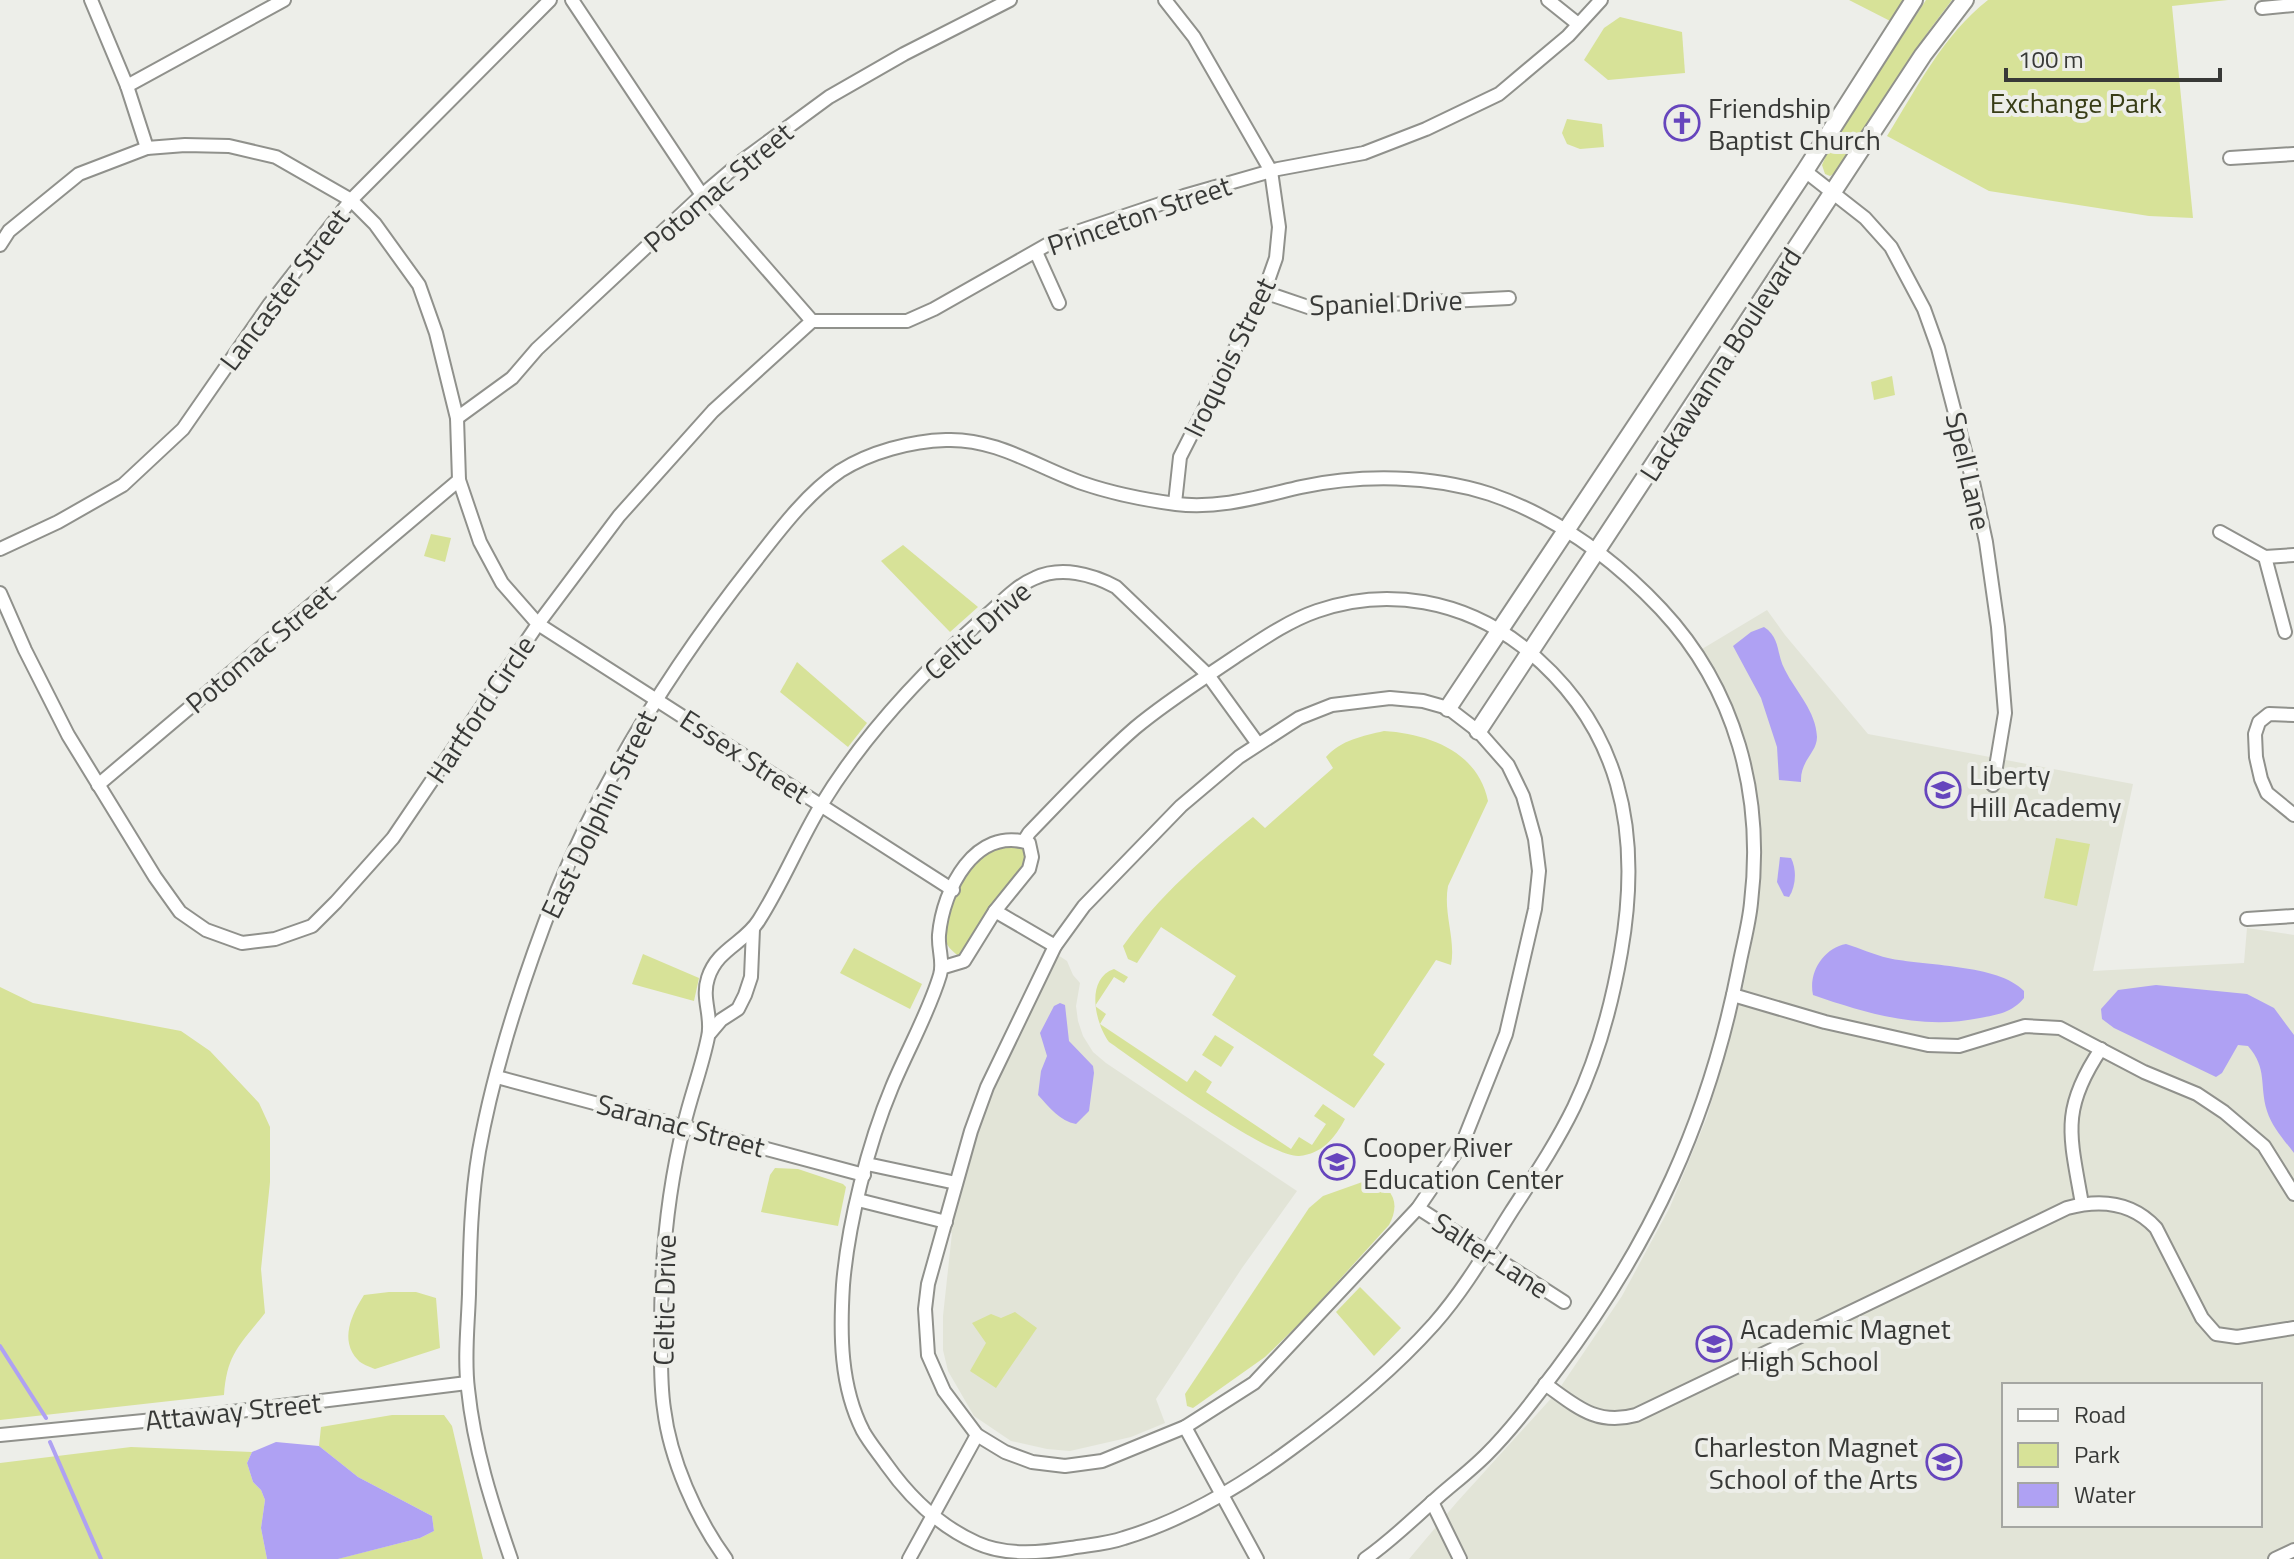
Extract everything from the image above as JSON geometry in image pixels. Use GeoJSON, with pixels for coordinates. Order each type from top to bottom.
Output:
{"type":"FeatureCollection","features":[{"type":"Feature","properties":{"kind":"street"},"geometry":{"type":"LineString","coordinates":[[91,0],[127,86],[147,148]]}},
{"type":"Feature","properties":{"kind":"street"},"geometry":{"type":"LineString","coordinates":[[127,86],[284,0]]}},
{"type":"Feature","properties":{"kind":"street","name":"Lancaster Street"},"geometry":{"type":"LineString","coordinates":[[0,549],[58,522],[123,485],[183,429],[269,305],[351,200],[550,0]]}},
{"type":"Feature","properties":{"kind":"street"},"geometry":{"type":"LineString","coordinates":[[538,624],[619,516],[713,411],[812,321],[702,195],[572,0]]}},
{"type":"Feature","properties":{"kind":"street","name":"Potomac Street"},"geometry":{"type":"LineString","coordinates":[[457,418],[512,378],[537,349],[742,161],[829,97],[904,54],[1010,0]]}},
{"type":"Feature","properties":{"kind":"street","name":"Iroquois Street"},"geometry":{"type":"LineString","coordinates":[[1165,0],[1194,37],[1271,171],[1279,227],[1276,258],[1264,292],[1180,457],[1175,503]]}},
{"type":"Feature","properties":{"kind":"street"},"geometry":{"type":"LineString","coordinates":[[1548,0],[1578,24]]}},
{"type":"Feature","properties":{"kind":"street","name":"Princeton Street"},"geometry":{"type":"LineString","coordinates":[[812,321],[907,321],[1073,234],[1184,196],[1271,171],[1364,153],[1426,129],[1488,102],[1526,73],[1601,0]]}},
{"type":"Feature","properties":{"kind":"street","name":"Lackawanna Boulevard"},"geometry":{"type":"LineString","coordinates":[[1448,708],[1805,171],[1914,0]]}},
{"type":"Feature","properties":{"kind":"street","name":"Lackawanna Boulevard"},"geometry":{"type":"LineString","coordinates":[[1478,731],[1923,55],[1965,0]]}},
{"type":"Feature","properties":{"kind":"street"},"geometry":{"type":"LineString","coordinates":[[2262,8],[2294,5]]}},
{"type":"Feature","properties":{"kind":"street","name":"Hartford Circle"},"geometry":{"type":"LineString","coordinates":[[0,245],[9,231],[79,174],[147,148],[229,146],[276,157],[351,200],[375,224],[419,285],[436,333],[457,418],[459,480],[480,542],[502,583],[538,624],[393,838],[312,926],[275,939],[242,943],[206,930],[180,912],[155,877],[68,735],[0,593]]}},
{"type":"Feature","properties":{"kind":"street"},"geometry":{"type":"LineString","coordinates":[[2230,158],[2294,154]]}},
{"type":"Feature","properties":{"kind":"street","name":"Spell Lane"},"geometry":{"type":"LineString","coordinates":[[1805,171],[1877,229],[1896,255],[1924,309],[1946,377],[1986,542],[2002,661],[2005,713],[1993,785]]}},
{"type":"Feature","properties":{"kind":"street"},"geometry":{"type":"LineString","coordinates":[[1036,252],[1059,303]]}},
{"type":"Feature","properties":{"kind":"street","name":"Spaniel Drive"},"geometry":{"type":"LineString","coordinates":[[1264,292],[1311,308],[1509,298]]}},
{"type":"Feature","properties":{"kind":"street","name":"East Dolphin Street"},"geometry":{"type":"LineString","coordinates":[[511,1559],[483,1472],[467,1383],[471,1227],[479,1151],[529,961],[564,875],[607,785],[655,698],[791,516],[841,471],[890,448],[945,440],[976,442],[1006,450],[1087,485],[1175,503],[1221,505],[1307,486],[1398,478],[1448,483],[1495,496],[1567,530],[1598,550],[1642,589],[1688,638],[1708,669],[1735,730],[1748,775],[1754,830],[1752,903],[1719,1058],[1674,1179],[1638,1247],[1593,1321],[1545,1384],[1490,1451],[1365,1559]]}},
{"type":"Feature","properties":{"kind":"street","name":"Potomac Street"},"geometry":{"type":"LineString","coordinates":[[98,785],[459,480]]}},
{"type":"Feature","properties":{"kind":"street"},"geometry":{"type":"LineString","coordinates":[[2220,532],[2265,557],[2294,555]]}},
{"type":"Feature","properties":{"kind":"street"},"geometry":{"type":"LineString","coordinates":[[2265,557],[2285,632]]}},
{"type":"Feature","properties":{"kind":"street","name":"Celtic Drive"},"geometry":{"type":"LineString","coordinates":[[710,1033],[704,994],[708,976],[723,952],[753,929],[821,805],[903,698],[1014,590],[1035,578],[1067,572],[1102,579],[1116,587],[1208,675],[1258,744]]}},
{"type":"Feature","properties":{"kind":"street"},"geometry":{"type":"LineString","coordinates":[[944,967],[964,961],[995,911],[1029,869],[1032,857],[1029,843],[1010,839],[981,847],[967,862],[944,911],[939,938],[944,967],[888,1096],[858,1200],[843,1280],[845,1385],[864,1432],[904,1489],[932,1517],[982,1546],[1036,1554],[1120,1540],[1185,1515],[1285,1454],[1348,1406],[1435,1322],[1486,1252],[1575,1105],[1615,990],[1629,895],[1627,822],[1620,787],[1608,755],[1573,697],[1559,679],[1501,630],[1444,605],[1410,599],[1346,602],[1314,611],[1286,625],[1208,675],[1134,730],[1024,841]]}},
{"type":"Feature","properties":{"kind":"street","name":"Essex Street"},"geometry":{"type":"LineString","coordinates":[[538,624],[953,890]]}},
{"type":"Feature","properties":{"kind":"street"},"geometry":{"type":"LineString","coordinates":[[1390,698],[1423,701],[1448,708],[1478,731],[1508,765],[1523,796],[1535,839],[1539,871],[1535,909],[1506,1034],[1484,1093],[1463,1142],[1418,1208],[1254,1383],[1185,1427],[1102,1461],[1065,1466],[1032,1462],[1005,1452],[977,1435],[944,1391],[928,1355],[925,1309],[928,1284],[987,1087],[1055,946],[1084,906],[1181,806],[1239,757],[1299,718],[1332,705],[1390,698]]}},
{"type":"Feature","properties":{"kind":"street"},"geometry":{"type":"LineString","coordinates":[[2294,715],[2280,712],[2269,714],[2259,722],[2255,734],[2256,757],[2267,793],[2294,815]]}},
{"type":"Feature","properties":{"kind":"street"},"geometry":{"type":"LineString","coordinates":[[995,911],[1055,946]]}},
{"type":"Feature","properties":{"kind":"street"},"geometry":{"type":"LineString","coordinates":[[2247,919],[2294,916]]}},
{"type":"Feature","properties":{"kind":"street","name":"Celtic Drive"},"geometry":{"type":"LineString","coordinates":[[726,1559],[708,1534],[680,1472],[664,1410],[661,1266],[667,1212],[683,1126],[710,1033],[721,1020],[738,1009],[745,995],[751,977],[753,929]]}},
{"type":"Feature","properties":{"kind":"street"},"geometry":{"type":"LineString","coordinates":[[1733,995],[1825,1022],[1928,1045],[1959,1046],[2025,1026],[2060,1028],[2144,1072],[2197,1094],[2244,1126],[2264,1146],[2294,1194]]}},
{"type":"Feature","properties":{"kind":"street"},"geometry":{"type":"LineString","coordinates":[[2082,1204],[2071,1113],[2085,1073],[2101,1049]]}},
{"type":"Feature","properties":{"kind":"street","name":"Saranac Street"},"geometry":{"type":"LineString","coordinates":[[497,1077],[683,1126],[866,1169],[956,1183]]}},
{"type":"Feature","properties":{"kind":"street"},"geometry":{"type":"LineString","coordinates":[[858,1200],[946,1222]]}},
{"type":"Feature","properties":{"kind":"street"},"geometry":{"type":"LineString","coordinates":[[1545,1384],[1575,1406],[1601,1418],[1613,1420],[1636,1415],[2052,1215],[2082,1204],[2112,1203],[2130,1208],[2147,1218],[2156,1228],[2202,1318],[2216,1334],[2237,1337],[2294,1328]]}},
{"type":"Feature","properties":{"kind":"street","name":"Salter Lane"},"geometry":{"type":"LineString","coordinates":[[1418,1208],[1564,1302]]}},
{"type":"Feature","properties":{"kind":"street","name":"Attaway Street"},"geometry":{"type":"LineString","coordinates":[[0,1435],[215,1414],[467,1383]]}},
{"type":"Feature","properties":{"kind":"street"},"geometry":{"type":"LineString","coordinates":[[1185,1427],[1257,1559]]}},
{"type":"Feature","properties":{"kind":"street"},"geometry":{"type":"LineString","coordinates":[[909,1559],[977,1435]]}},
{"type":"Feature","properties":{"kind":"street"},"geometry":{"type":"LineString","coordinates":[[1432,1502],[1460,1559]]}},
{"type":"Feature","properties":{"kind":"street"},"geometry":{"type":"LineString","coordinates":[[2275,1559],[2294,1550]]}},
{"type":"Feature","properties":{"kind":"shaded area"},"geometry":{"type":"Polygon","coordinates":[[[1767,610],[1868,734],[2133,784],[2093,971],[2244,963],[2247,928],[2294,935],[2294,1559],[1409,1559],[1557,1392],[1622,1296],[1670,1207],[1707,1117],[1741,998],[1756,922],[1761,843],[1753,780],[1739,729],[1702,649],[1767,610]]]}},
{"type":"Feature","properties":{"kind":"shaded area"},"geometry":{"type":"Polygon","coordinates":[[[1052,951],[1067,961],[1080,983],[1076,1006],[1078,1021],[1093,1052],[1297,1191],[1156,1399],[1165,1423],[1131,1437],[1070,1451],[1011,1441],[974,1416],[948,1371],[943,1350],[943,1316],[952,1233],[943,1230],[971,1131],[1052,951]]]}},
{"type":"Feature","properties":{"kind":"green space"},"geometry":{"type":"Polygon","coordinates":[[[1849,0],[1914,0],[1898,25],[1849,0]]]}},
{"type":"Feature","properties":{"kind":"green space"},"geometry":{"type":"Polygon","coordinates":[[[1926,0],[1952,0],[1835,173],[1830,176],[1825,174],[1822,165],[1829,149],[1926,0]]]}},
{"type":"Feature","properties":{"kind":"green space","name":"Exchange Park"},"geometry":{"type":"Polygon","coordinates":[[[1988,0],[2228,0],[2172,6],[2193,218],[2149,216],[1989,191],[1887,136],[1944,46],[1988,0]]]}},
{"type":"Feature","properties":{"kind":"green space"},"geometry":{"type":"Polygon","coordinates":[[[1620,17],[1682,32],[1685,73],[1608,80],[1584,60],[1604,28],[1620,17]]]}},
{"type":"Feature","properties":{"kind":"green space"},"geometry":{"type":"Polygon","coordinates":[[[1567,119],[1602,124],[1604,147],[1580,149],[1567,144],[1562,133],[1567,119]]]}},
{"type":"Feature","properties":{"kind":"green space"},"geometry":{"type":"Polygon","coordinates":[[[1892,376],[1895,395],[1874,400],[1871,382],[1892,376]]]}},
{"type":"Feature","properties":{"kind":"green space"},"geometry":{"type":"Polygon","coordinates":[[[431,534],[451,538],[445,562],[424,556],[431,534]]]}},
{"type":"Feature","properties":{"kind":"green space"},"geometry":{"type":"Polygon","coordinates":[[[903,545],[978,607],[950,632],[881,561],[903,545]]]}},
{"type":"Feature","properties":{"kind":"green space"},"geometry":{"type":"Polygon","coordinates":[[[797,662],[867,723],[848,747],[780,692],[797,662]]]}},
{"type":"Feature","properties":{"kind":"green space"},"geometry":{"type":"Polygon","coordinates":[[[1384,731],[1418,736],[1450,749],[1474,770],[1483,784],[1488,801],[1448,886],[1451,965],[1436,960],[1373,1055],[1385,1064],[1354,1108],[1212,1015],[1236,976],[1161,927],[1137,963],[1128,959],[1123,946],[1167,893],[1253,817],[1265,828],[1333,768],[1326,757],[1338,746],[1384,731]]]}},
{"type":"Feature","properties":{"kind":"green space"},"geometry":{"type":"Polygon","coordinates":[[[2056,838],[2090,844],[2077,906],[2044,898],[2056,838]]]}},
{"type":"Feature","properties":{"kind":"green space"},"geometry":{"type":"Polygon","coordinates":[[[1021,847],[1026,852],[1027,861],[1006,888],[962,958],[955,954],[944,934],[956,890],[969,870],[988,852],[1021,847]]]}},
{"type":"Feature","properties":{"kind":"green space"},"geometry":{"type":"Polygon","coordinates":[[[854,948],[922,984],[910,1009],[840,973],[854,948]]]}},
{"type":"Feature","properties":{"kind":"green space"},"geometry":{"type":"Polygon","coordinates":[[[643,954],[699,978],[694,1001],[632,984],[643,954]]]}},
{"type":"Feature","properties":{"kind":"green space"},"geometry":{"type":"Polygon","coordinates":[[[1114,969],[1128,977],[1124,983],[1114,977],[1096,1005],[1096,991],[1105,974],[1114,969]]]}},
{"type":"Feature","properties":{"kind":"green space"},"geometry":{"type":"Polygon","coordinates":[[[0,987],[33,1003],[181,1031],[210,1051],[259,1103],[270,1127],[270,1182],[261,1269],[265,1313],[232,1359],[224,1395],[0,1420],[0,987]]]}},
{"type":"Feature","properties":{"kind":"green space"},"geometry":{"type":"Polygon","coordinates":[[[1096,1007],[1106,1014],[1100,1024],[1097,1013],[1096,1007]]]}},
{"type":"Feature","properties":{"kind":"green space"},"geometry":{"type":"Polygon","coordinates":[[[1100,1024],[1187,1082],[1195,1070],[1212,1082],[1206,1092],[1291,1149],[1299,1137],[1312,1145],[1326,1124],[1314,1116],[1323,1104],[1345,1119],[1332,1139],[1314,1152],[1299,1156],[1283,1153],[1234,1127],[1109,1042],[1100,1024]]]}},
{"type":"Feature","properties":{"kind":"green space"},"geometry":{"type":"Polygon","coordinates":[[[1215,1035],[1234,1047],[1221,1067],[1202,1055],[1215,1035]]]}},
{"type":"Feature","properties":{"kind":"green space"},"geometry":{"type":"Polygon","coordinates":[[[775,1168],[798,1169],[843,1184],[846,1187],[838,1226],[761,1212],[770,1175],[775,1168]]]}},
{"type":"Feature","properties":{"kind":"green space"},"geometry":{"type":"Polygon","coordinates":[[[1368,1180],[1384,1186],[1392,1196],[1394,1210],[1389,1225],[1265,1357],[1193,1408],[1187,1406],[1185,1394],[1309,1208],[1323,1196],[1368,1180]]]}},
{"type":"Feature","properties":{"kind":"green space"},"geometry":{"type":"Polygon","coordinates":[[[1360,1287],[1401,1328],[1374,1356],[1336,1312],[1360,1287]]]}},
{"type":"Feature","properties":{"kind":"green space"},"geometry":{"type":"Polygon","coordinates":[[[416,1292],[436,1298],[440,1348],[375,1369],[361,1363],[352,1352],[349,1327],[364,1295],[416,1292]]]}},
{"type":"Feature","properties":{"kind":"green space"},"geometry":{"type":"Polygon","coordinates":[[[1015,1312],[1037,1328],[996,1388],[970,1371],[986,1343],[972,1323],[991,1314],[1001,1318],[1015,1312]]]}},
{"type":"Feature","properties":{"kind":"green space"},"geometry":{"type":"Polygon","coordinates":[[[392,1415],[444,1415],[452,1426],[483,1559],[337,1559],[420,1538],[434,1531],[432,1516],[358,1477],[319,1446],[321,1427],[392,1415]]]}},
{"type":"Feature","properties":{"kind":"green space"},"geometry":{"type":"Polygon","coordinates":[[[131,1447],[252,1452],[247,1463],[253,1482],[265,1500],[261,1528],[267,1559],[0,1559],[0,1463],[131,1447]]]}},
{"type":"Feature","properties":{"kind":"water"},"geometry":{"type":"Polygon","coordinates":[[[1764,627],[1776,641],[1782,664],[1816,728],[1816,743],[1803,768],[1801,782],[1779,780],[1777,747],[1761,698],[1733,646],[1751,632],[1764,627]]]}},
{"type":"Feature","properties":{"kind":"water"},"geometry":{"type":"Polygon","coordinates":[[[1780,857],[1791,858],[1794,868],[1794,883],[1789,897],[1784,896],[1777,882],[1780,857]]]}},
{"type":"Feature","properties":{"kind":"water"},"geometry":{"type":"Polygon","coordinates":[[[1846,944],[1888,958],[1960,967],[1997,976],[2024,991],[2024,998],[2015,1007],[1998,1014],[1937,1022],[1875,1014],[1813,995],[1813,978],[1819,962],[1831,950],[1846,944]]]}},
{"type":"Feature","properties":{"kind":"water"},"geometry":{"type":"Polygon","coordinates":[[[2156,985],[2247,994],[2274,1008],[2294,1035],[2294,1153],[2269,1117],[2261,1070],[2248,1046],[2238,1045],[2222,1073],[2216,1077],[2114,1028],[2102,1019],[2101,1009],[2118,990],[2156,985]]]}},
{"type":"Feature","properties":{"kind":"water"},"geometry":{"type":"Polygon","coordinates":[[[1060,1003],[1065,1005],[1069,1041],[1093,1066],[1094,1073],[1089,1111],[1076,1124],[1060,1117],[1038,1095],[1041,1071],[1047,1056],[1040,1033],[1054,1006],[1060,1003]]]}},
{"type":"Feature","properties":{"kind":"water"},"geometry":{"type":"Polygon","coordinates":[[[276,1442],[319,1446],[358,1477],[432,1516],[434,1531],[420,1538],[338,1559],[267,1559],[261,1528],[265,1500],[253,1482],[247,1463],[252,1452],[276,1442]]]}},
{"type":"Feature","properties":{"kind":"waterway"},"geometry":{"type":"LineString","coordinates":[[0,1346],[46,1418]]}},
{"type":"Feature","properties":{"kind":"waterway"},"geometry":{"type":"LineString","coordinates":[[50,1442],[101,1559]]}},
{"type":"Feature","properties":{"kind":"place","name":"Friendship Baptist Church"},"geometry":{"type":"Point","coordinates":[1682,123]}},
{"type":"Feature","properties":{"kind":"place","name":"Liberty Hill Academy"},"geometry":{"type":"Point","coordinates":[1943,790]}},
{"type":"Feature","properties":{"kind":"place","name":"Cooper River Education Center"},"geometry":{"type":"Point","coordinates":[1337,1162]}},
{"type":"Feature","properties":{"kind":"place","name":"Academic Magnet High School"},"geometry":{"type":"Point","coordinates":[1714,1344]}},
{"type":"Feature","properties":{"kind":"place","name":"Charleston Magnet School of the Arts"},"geometry":{"type":"Point","coordinates":[1944,1462]}}]}
